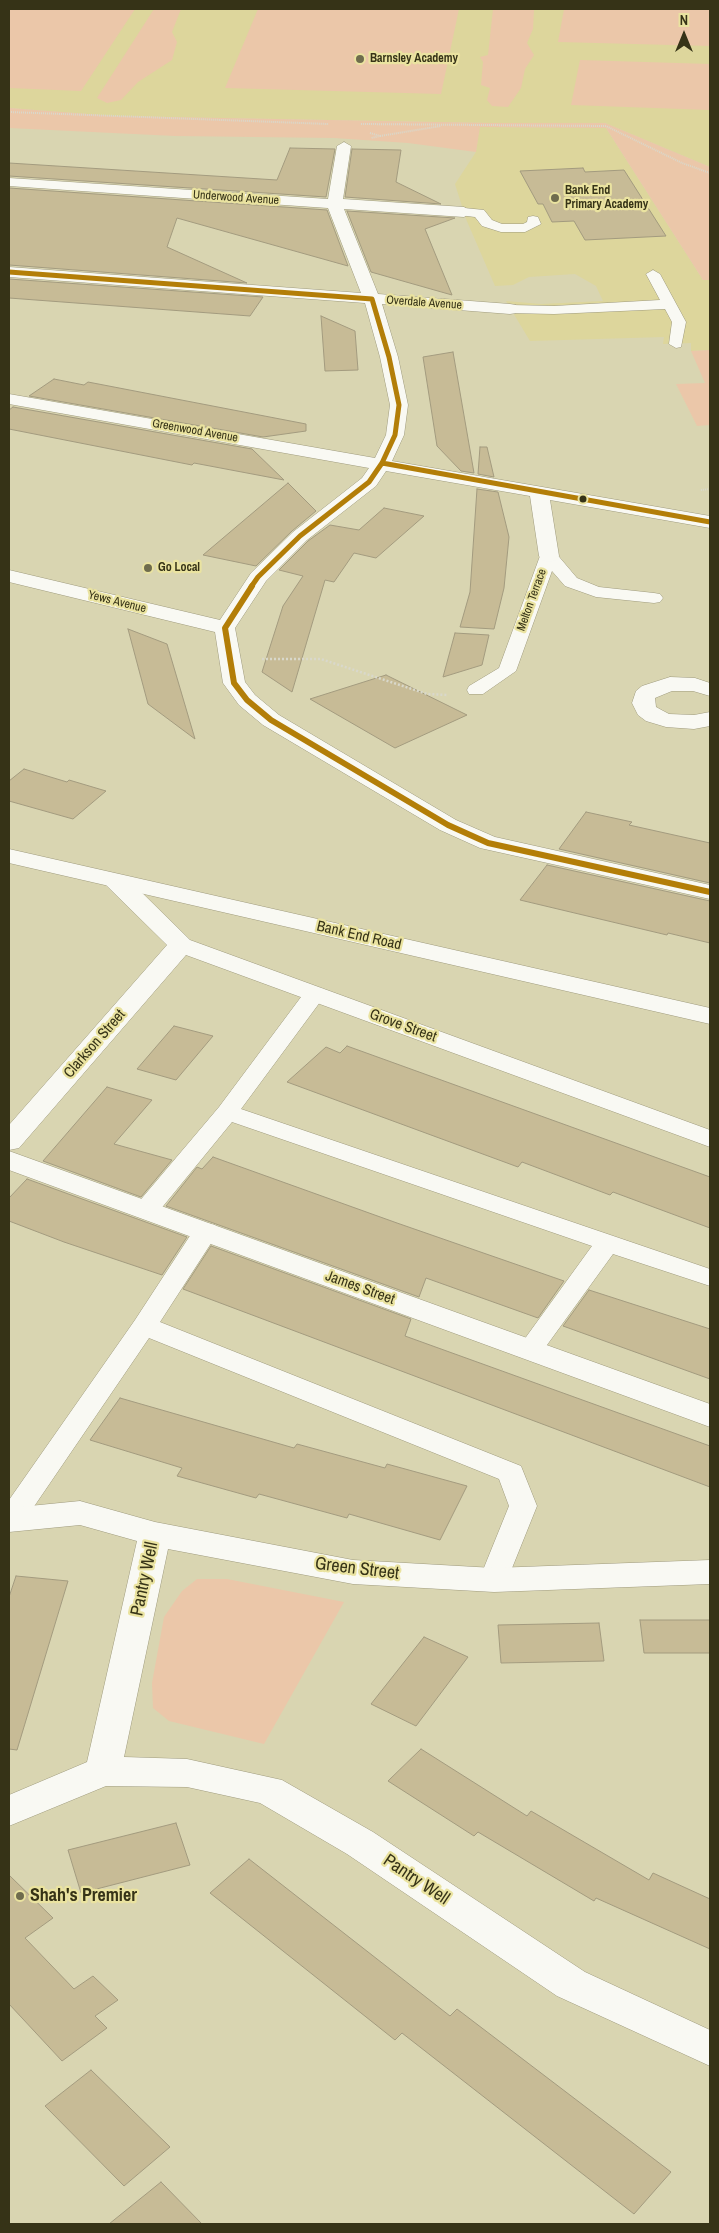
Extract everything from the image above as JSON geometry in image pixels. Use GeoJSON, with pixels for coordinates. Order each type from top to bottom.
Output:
{"type":"FeatureCollection","features":[{"type":"Feature","properties":{"kind":"street"},"geometry":{"type":"LineString","coordinates":[[344,146],[334,204],[372,299],[389,357],[399,405],[395,436],[370,482],[300,536],[258,577],[225,628],[234,683],[248,700],[271,720],[448,825],[488,843],[710,892]]}},
{"type":"Feature","properties":{"kind":"street","name":"Underwood Avenue"},"geometry":{"type":"LineString","coordinates":[[9,182],[334,204],[473,209]]}},
{"type":"Feature","properties":{"kind":"street","name":"Overdale Avenue"},"geometry":{"type":"LineString","coordinates":[[9,272],[510,309]]}},
{"type":"Feature","properties":{"kind":"street","name":"Greenwood Avenue"},"geometry":{"type":"LineString","coordinates":[[9,399],[710,522]]}},
{"type":"Feature","properties":{"kind":"street","name":"Melton Terrace"},"geometry":{"type":"LineString","coordinates":[[539,493],[548,556]]}},
{"type":"Feature","properties":{"kind":"street","name":"Yews Avenue"},"geometry":{"type":"LineString","coordinates":[[9,576],[225,628]]}},
{"type":"Feature","properties":{"kind":"street"},"geometry":{"type":"LineString","coordinates":[[710,690],[695,685],[670,684],[650,691],[644,696],[643,703],[646,710],[654,716],[666,720],[694,722],[710,719]]}},
{"type":"Feature","properties":{"kind":"street","name":"Bank End Road"},"geometry":{"type":"LineString","coordinates":[[9,856],[710,1016]]}},
{"type":"Feature","properties":{"kind":"street","name":"Grove Street"},"geometry":{"type":"LineString","coordinates":[[116,881],[182,945],[710,1140]]}},
{"type":"Feature","properties":{"kind":"street","name":"Clarkson Street"},"geometry":{"type":"LineString","coordinates":[[9,1142],[182,945]]}},
{"type":"Feature","properties":{"kind":"street","name":"James Street"},"geometry":{"type":"LineString","coordinates":[[9,1160],[710,1416]]}},
{"type":"Feature","properties":{"kind":"street","name":"Green Street"},"geometry":{"type":"LineString","coordinates":[[9,1520],[80,1513],[155,1534],[353,1572],[494,1580],[710,1572]]}},
{"type":"Feature","properties":{"kind":"street","name":"Pantry Well"},"geometry":{"type":"LineString","coordinates":[[103,1771],[155,1534]]}},
{"type":"Feature","properties":{"kind":"street","name":"Pantry Well"},"geometry":{"type":"LineString","coordinates":[[9,1811],[103,1771],[187,1773],[269,1790],[360,1844],[571,1984],[710,2049]]}},
{"type":"Feature","properties":{"kind":"lane"},"geometry":{"type":"LineString","coordinates":[[473,209],[487,223],[501,228],[525,228],[534,224],[533,220]]}},
{"type":"Feature","properties":{"kind":"lane"},"geometry":{"type":"LineString","coordinates":[[653,274],[656,290],[669,304],[679,322],[676,344]]}},
{"type":"Feature","properties":{"kind":"lane"},"geometry":{"type":"LineString","coordinates":[[510,309],[579,315],[620,304],[669,304]]}},
{"type":"Feature","properties":{"kind":"lane"},"geometry":{"type":"LineString","coordinates":[[548,556],[571,582],[596,592],[654,598]]}},
{"type":"Feature","properties":{"kind":"lane","name":"Melton Terrace"},"geometry":{"type":"LineString","coordinates":[[476,690],[507,671],[548,556]]}},
{"type":"Feature","properties":{"kind":"lane"},"geometry":{"type":"LineString","coordinates":[[146,1210],[227,1112],[315,994]]}},
{"type":"Feature","properties":{"kind":"lane"},"geometry":{"type":"LineString","coordinates":[[227,1112],[710,1278]]}},
{"type":"Feature","properties":{"kind":"lane"},"geometry":{"type":"LineString","coordinates":[[9,1520],[144,1326],[206,1231]]}},
{"type":"Feature","properties":{"kind":"lane"},"geometry":{"type":"LineString","coordinates":[[530,1350],[608,1243]]}},
{"type":"Feature","properties":{"kind":"lane"},"geometry":{"type":"LineString","coordinates":[[144,1326],[511,1473],[524,1506],[494,1580]]}},
{"type":"Feature","properties":{"kind":"path"},"geometry":{"type":"LineString","coordinates":[[9,112],[328,124]]}},
{"type":"Feature","properties":{"kind":"path"},"geometry":{"type":"LineString","coordinates":[[357,124],[606,126],[682,163],[710,173]]}},
{"type":"Feature","properties":{"kind":"path"},"geometry":{"type":"LineString","coordinates":[[344,146],[380,136],[452,124]]}},
{"type":"Feature","properties":{"kind":"path"},"geometry":{"type":"LineString","coordinates":[[363,131],[380,136]]}},
{"type":"Feature","properties":{"kind":"path"},"geometry":{"type":"LineString","coordinates":[[229,660],[321,659],[427,694],[447,695],[476,690]]}},
{"type":"Feature","properties":{"kind":"shaded area","name":"Barnsley Academy"},"geometry":{"type":"Polygon","coordinates":[[[9,9],[710,9],[710,167],[605,123],[490,123],[114,116],[9,108],[9,9]]]}},
{"type":"Feature","properties":{"kind":"shaded area"},"geometry":{"type":"Polygon","coordinates":[[[9,9],[135,9],[81,91],[9,88],[9,9]]]}},
{"type":"Feature","properties":{"kind":"shaded area"},"geometry":{"type":"Polygon","coordinates":[[[154,9],[181,9],[172,32],[177,42],[172,60],[138,82],[121,100],[107,103],[97,98],[154,9]]]}},
{"type":"Feature","properties":{"kind":"shaded area"},"geometry":{"type":"Polygon","coordinates":[[[258,9],[459,9],[441,94],[225,88],[258,9]]]}},
{"type":"Feature","properties":{"kind":"shaded area"},"geometry":{"type":"Polygon","coordinates":[[[493,9],[534,9],[533,29],[527,43],[534,55],[525,69],[521,88],[508,107],[492,106],[487,100],[490,88],[481,85],[483,62],[480,57],[488,55],[493,9]]]}},
{"type":"Feature","properties":{"kind":"shaded area"},"geometry":{"type":"Polygon","coordinates":[[[564,9],[710,10],[710,46],[558,42],[564,9]]]}},
{"type":"Feature","properties":{"kind":"shaded area"},"geometry":{"type":"Polygon","coordinates":[[[580,60],[710,64],[710,110],[571,105],[580,60]]]}},
{"type":"Feature","properties":{"kind":"shaded area"},"geometry":{"type":"Polygon","coordinates":[[[9,108],[114,116],[490,123],[605,123],[710,167],[710,280],[703,280],[606,128],[480,127],[476,152],[408,143],[334,138],[175,136],[9,128],[9,108]]]}},
{"type":"Feature","properties":{"kind":"shaded area","name":"Bank End Primary Academy"},"geometry":{"type":"Polygon","coordinates":[[[479,127],[606,128],[703,280],[710,280],[710,350],[691,351],[691,343],[663,344],[664,337],[530,341],[506,301],[541,304],[603,301],[596,286],[575,274],[529,277],[513,285],[495,286],[466,219],[455,184],[476,152],[479,127]]]}},
{"type":"Feature","properties":{"kind":"shaded area"},"geometry":{"type":"Polygon","coordinates":[[[710,350],[710,425],[697,426],[676,384],[705,383],[691,351],[710,350]]]}},
{"type":"Feature","properties":{"kind":"shaded area"},"geometry":{"type":"Polygon","coordinates":[[[197,1579],[227,1579],[344,1602],[264,1744],[169,1721],[153,1708],[152,1683],[164,1617],[182,1591],[197,1579]]]}},
{"type":"Feature","properties":{"kind":"building"},"geometry":{"type":"Polygon","coordinates":[[[290,148],[335,149],[326,197],[9,176],[9,163],[277,180],[290,148]]]}},
{"type":"Feature","properties":{"kind":"building"},"geometry":{"type":"Polygon","coordinates":[[[352,149],[401,150],[396,182],[441,204],[345,197],[352,149]]]}},
{"type":"Feature","properties":{"kind":"building"},"geometry":{"type":"Polygon","coordinates":[[[583,168],[585,172],[624,170],[666,236],[585,240],[574,221],[552,222],[543,204],[538,204],[520,171],[583,168]]]}},
{"type":"Feature","properties":{"kind":"building"},"geometry":{"type":"Polygon","coordinates":[[[9,188],[327,210],[348,266],[177,218],[167,247],[247,283],[9,265],[9,188]]]}},
{"type":"Feature","properties":{"kind":"building"},"geometry":{"type":"Polygon","coordinates":[[[347,211],[455,218],[425,229],[452,295],[371,272],[347,211]]]}},
{"type":"Feature","properties":{"kind":"building"},"geometry":{"type":"Polygon","coordinates":[[[9,279],[263,297],[250,316],[9,298],[9,279]]]}},
{"type":"Feature","properties":{"kind":"building"},"geometry":{"type":"Polygon","coordinates":[[[321,316],[355,331],[358,370],[325,371],[321,316]]]}},
{"type":"Feature","properties":{"kind":"building"},"geometry":{"type":"Polygon","coordinates":[[[453,352],[474,473],[461,471],[437,446],[423,357],[453,352]]]}},
{"type":"Feature","properties":{"kind":"building"},"geometry":{"type":"Polygon","coordinates":[[[54,379],[84,385],[88,382],[306,424],[306,431],[263,437],[29,396],[54,379]]]}},
{"type":"Feature","properties":{"kind":"building"},"geometry":{"type":"Polygon","coordinates":[[[13,407],[252,449],[284,480],[194,463],[192,465],[9,429],[9,410],[13,407]]]}},
{"type":"Feature","properties":{"kind":"building"},"geometry":{"type":"Polygon","coordinates":[[[480,447],[487,447],[494,477],[478,474],[480,447]]]}},
{"type":"Feature","properties":{"kind":"building"},"geometry":{"type":"Polygon","coordinates":[[[288,483],[316,511],[256,566],[203,555],[288,483]]]}},
{"type":"Feature","properties":{"kind":"building"},"geometry":{"type":"Polygon","coordinates":[[[477,489],[498,492],[509,537],[504,588],[494,629],[460,627],[470,592],[477,489]]]}},
{"type":"Feature","properties":{"kind":"building"},"geometry":{"type":"Polygon","coordinates":[[[384,508],[424,516],[376,558],[354,553],[334,582],[325,580],[292,692],[262,672],[283,606],[303,576],[279,570],[308,541],[330,525],[359,530],[384,508]]]}},
{"type":"Feature","properties":{"kind":"building"},"geometry":{"type":"Polygon","coordinates":[[[128,629],[167,644],[195,739],[148,704],[128,629]]]}},
{"type":"Feature","properties":{"kind":"building"},"geometry":{"type":"Polygon","coordinates":[[[455,633],[489,635],[482,665],[443,677],[455,633]]]}},
{"type":"Feature","properties":{"kind":"building"},"geometry":{"type":"Polygon","coordinates":[[[386,675],[467,715],[395,748],[310,699],[386,675]]]}},
{"type":"Feature","properties":{"kind":"building"},"geometry":{"type":"Polygon","coordinates":[[[24,769],[106,791],[73,819],[9,801],[9,781],[24,769]]]}},
{"type":"Feature","properties":{"kind":"building"},"geometry":{"type":"Polygon","coordinates":[[[586,812],[632,822],[629,825],[710,843],[710,883],[559,849],[586,812]]]}},
{"type":"Feature","properties":{"kind":"building"},"geometry":{"type":"Polygon","coordinates":[[[547,865],[710,901],[710,943],[668,933],[667,935],[520,900],[547,865]]]}},
{"type":"Feature","properties":{"kind":"building"},"geometry":{"type":"Polygon","coordinates":[[[174,1026],[213,1036],[176,1080],[137,1069],[174,1026]]]}},
{"type":"Feature","properties":{"kind":"building"},"geometry":{"type":"Polygon","coordinates":[[[347,1046],[710,1177],[710,1228],[613,1192],[610,1195],[522,1162],[518,1167],[287,1082],[326,1047],[340,1053],[347,1046]]]}},
{"type":"Feature","properties":{"kind":"building"},"geometry":{"type":"Polygon","coordinates":[[[107,1087],[152,1100],[114,1144],[172,1160],[141,1197],[43,1161],[107,1087]]]}},
{"type":"Feature","properties":{"kind":"building"},"geometry":{"type":"Polygon","coordinates":[[[213,1157],[564,1281],[538,1318],[426,1278],[419,1297],[166,1206],[197,1167],[202,1169],[213,1157]]]}},
{"type":"Feature","properties":{"kind":"building"},"geometry":{"type":"Polygon","coordinates":[[[27,1179],[187,1237],[162,1275],[64,1242],[9,1221],[9,1198],[27,1179]]]}},
{"type":"Feature","properties":{"kind":"building"},"geometry":{"type":"Polygon","coordinates":[[[211,1246],[411,1319],[405,1336],[710,1446],[710,1487],[183,1289],[211,1246]]]}},
{"type":"Feature","properties":{"kind":"building"},"geometry":{"type":"Polygon","coordinates":[[[589,1290],[710,1329],[710,1379],[563,1326],[589,1290]]]}},
{"type":"Feature","properties":{"kind":"building"},"geometry":{"type":"Polygon","coordinates":[[[120,1398],[294,1448],[297,1444],[385,1468],[387,1464],[467,1486],[440,1540],[349,1514],[347,1518],[259,1494],[256,1498],[177,1476],[182,1468],[90,1440],[120,1398]]]}},
{"type":"Feature","properties":{"kind":"building"},"geometry":{"type":"Polygon","coordinates":[[[16,1576],[68,1581],[17,1750],[9,1749],[9,1597],[16,1576]]]}},
{"type":"Feature","properties":{"kind":"building"},"geometry":{"type":"Polygon","coordinates":[[[640,1620],[710,1620],[710,1653],[644,1653],[640,1620]]]}},
{"type":"Feature","properties":{"kind":"building"},"geometry":{"type":"Polygon","coordinates":[[[599,1623],[604,1661],[501,1663],[498,1625],[599,1623]]]}},
{"type":"Feature","properties":{"kind":"building"},"geometry":{"type":"Polygon","coordinates":[[[424,1637],[468,1657],[416,1726],[371,1704],[424,1637]]]}},
{"type":"Feature","properties":{"kind":"building"},"geometry":{"type":"Polygon","coordinates":[[[421,1749],[527,1816],[531,1811],[649,1880],[653,1873],[710,1899],[710,1949],[596,1898],[594,1901],[478,1832],[474,1836],[388,1781],[421,1749]]]}},
{"type":"Feature","properties":{"kind":"building"},"geometry":{"type":"Polygon","coordinates":[[[176,1823],[190,1865],[81,1893],[68,1850],[176,1823]]]}},
{"type":"Feature","properties":{"kind":"building"},"geometry":{"type":"Polygon","coordinates":[[[249,1859],[450,2016],[457,2009],[671,2172],[634,2214],[402,2033],[395,2040],[210,1893],[249,1859]]]}},
{"type":"Feature","properties":{"kind":"building"},"geometry":{"type":"Polygon","coordinates":[[[9,1875],[53,1918],[25,1938],[74,1989],[93,1976],[118,2000],[95,2016],[107,2028],[62,2061],[9,2004],[9,1875]]]}},
{"type":"Feature","properties":{"kind":"building"},"geometry":{"type":"Polygon","coordinates":[[[91,2070],[170,2147],[124,2186],[45,2106],[91,2070]]]}},
{"type":"Feature","properties":{"kind":"building"},"geometry":{"type":"Polygon","coordinates":[[[161,2182],[202,2224],[109,2224],[161,2182]]]}},
{"type":"Feature","properties":{"kind":"transit line"},"geometry":{"type":"LineString","coordinates":[[9,272],[372,299],[389,357],[399,405],[395,435],[382,463],[369,482],[300,536],[258,577],[225,628],[234,683],[247,700],[271,720],[448,825],[488,843],[710,892]]}},
{"type":"Feature","properties":{"kind":"transit line"},"geometry":{"type":"LineString","coordinates":[[382,463],[710,522]]}},
{"type":"Feature","properties":{"kind":"place","name":"Barnsley Academy"},"geometry":{"type":"Point","coordinates":[360,59]}},
{"type":"Feature","properties":{"kind":"place","name":"Bank End Primary Academy"},"geometry":{"type":"Point","coordinates":[555,198]}},
{"type":"Feature","properties":{"kind":"place","name":"Go Local"},"geometry":{"type":"Point","coordinates":[148,568]}},
{"type":"Feature","properties":{"kind":"place","name":"Shah's Premier"},"geometry":{"type":"Point","coordinates":[20,1896]}}]}
